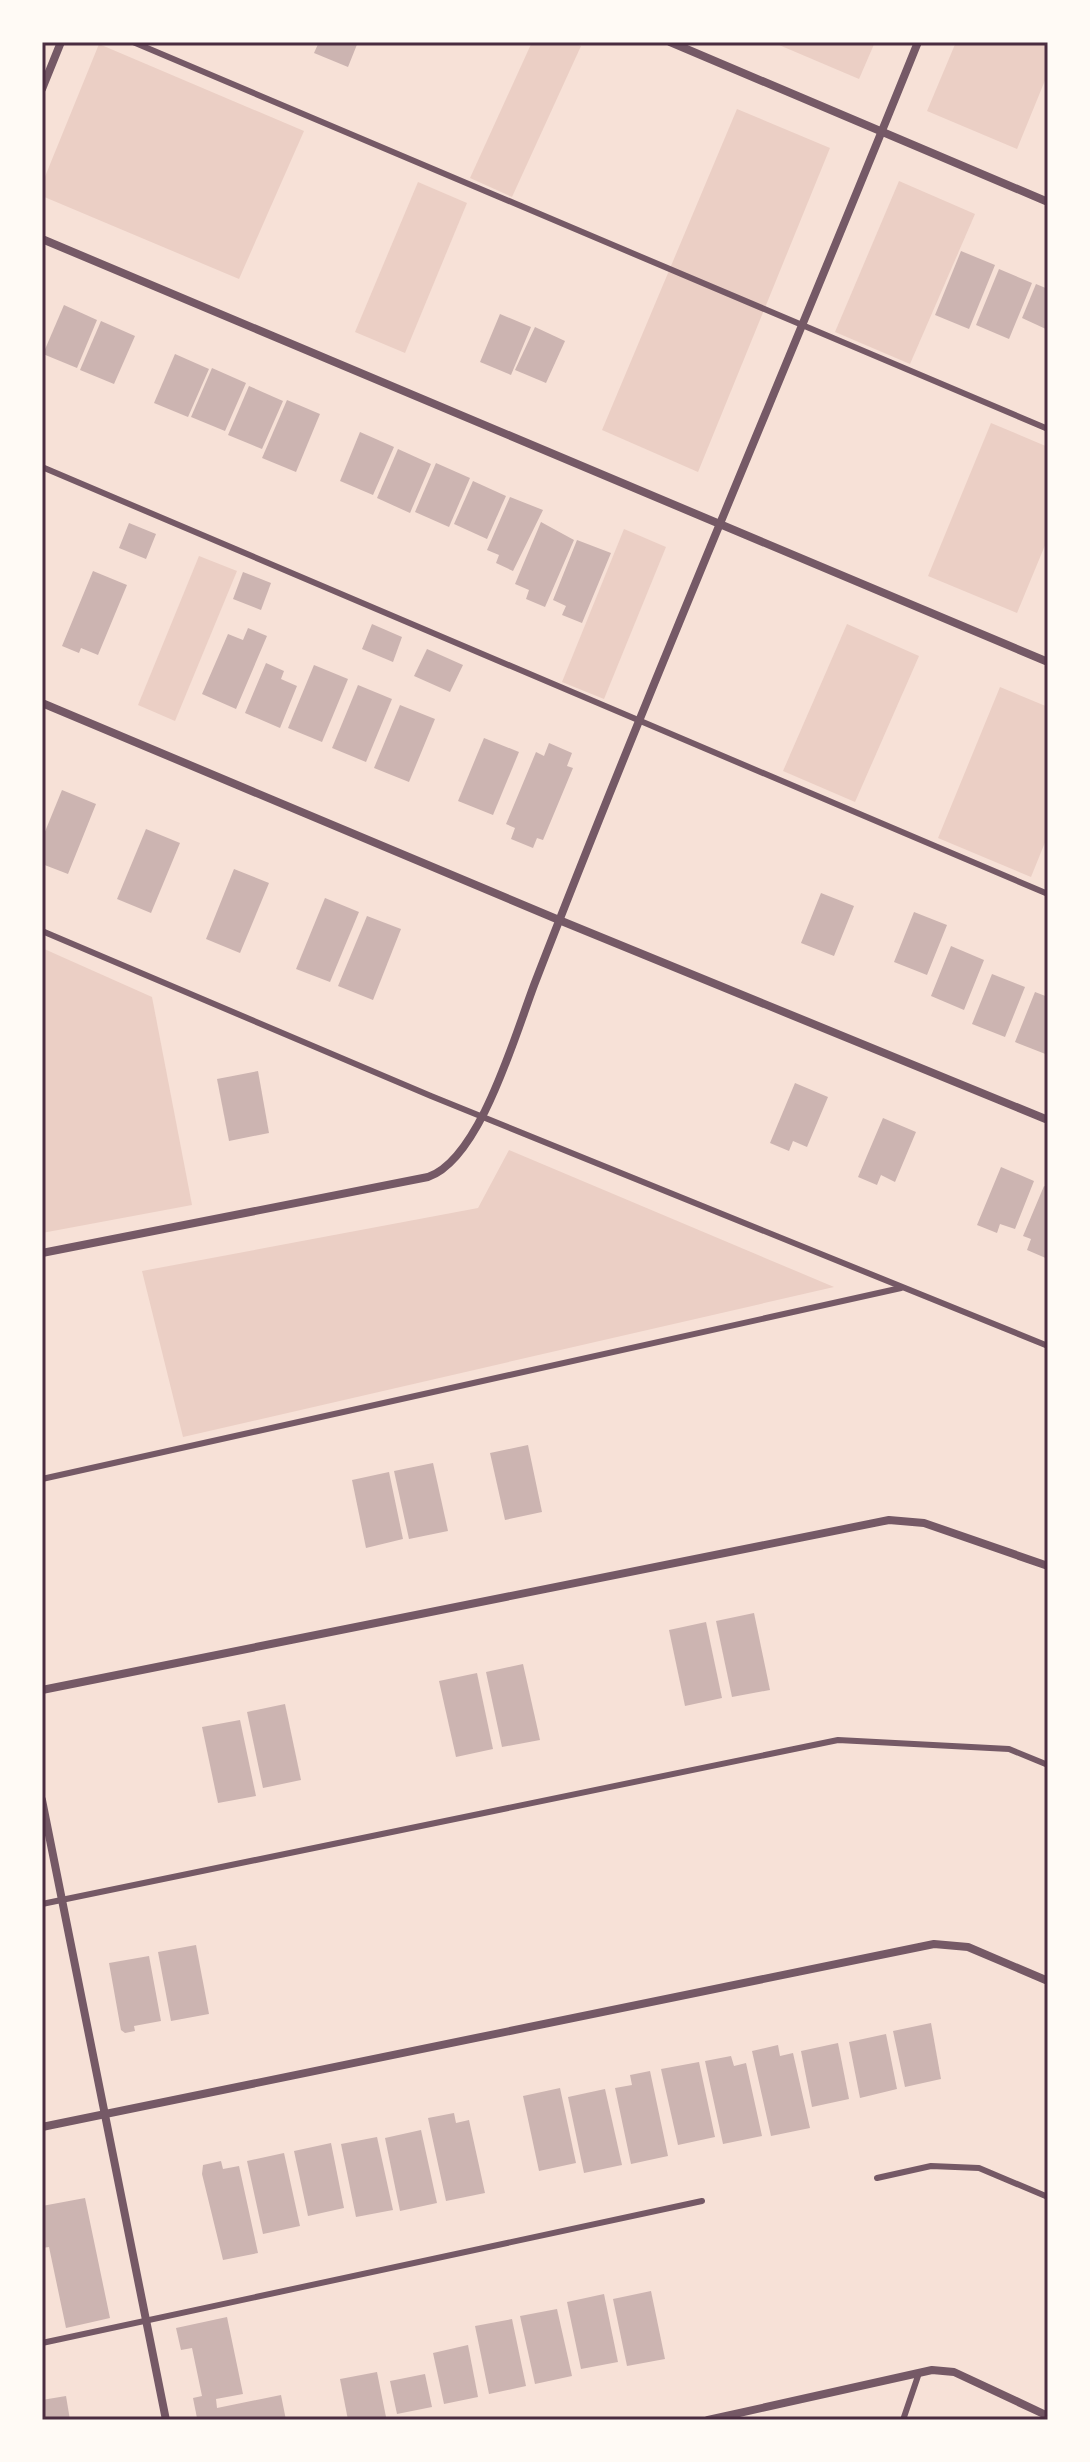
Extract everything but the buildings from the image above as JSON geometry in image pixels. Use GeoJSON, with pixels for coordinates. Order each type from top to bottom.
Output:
{"type":"FeatureCollection","features":[{"type":"Feature","properties":{"kind":"street"},"geometry":{"type":"LineString","coordinates":[[42,89],[61,42]]}},
{"type":"Feature","properties":{"kind":"street"},"geometry":{"type":"LineString","coordinates":[[670,42],[1048,202]]}},
{"type":"Feature","properties":{"kind":"street"},"geometry":{"type":"LineString","coordinates":[[42,1253],[441,1173],[459,1156],[482,1117],[559,920],[918,42]]}},
{"type":"Feature","properties":{"kind":"street"},"geometry":{"type":"LineString","coordinates":[[42,239],[1048,662]]}},
{"type":"Feature","properties":{"kind":"street"},"geometry":{"type":"LineString","coordinates":[[42,703],[559,920],[1048,1120]]}},
{"type":"Feature","properties":{"kind":"street"},"geometry":{"type":"LineString","coordinates":[[42,1690],[889,1520],[924,1523],[1048,1566]]}},
{"type":"Feature","properties":{"kind":"street"},"geometry":{"type":"LineString","coordinates":[[42,1800],[166,2420]]}},
{"type":"Feature","properties":{"kind":"street"},"geometry":{"type":"LineString","coordinates":[[42,2127],[934,1944],[968,1947],[1048,1981]]}},
{"type":"Feature","properties":{"kind":"street"},"geometry":{"type":"LineString","coordinates":[[708,2420],[919,2373],[954,2372],[1048,2416]]}},
{"type":"Feature","properties":{"kind":"lane"},"geometry":{"type":"LineString","coordinates":[[133,42],[1048,429]]}},
{"type":"Feature","properties":{"kind":"lane"},"geometry":{"type":"LineString","coordinates":[[42,467],[1048,894]]}},
{"type":"Feature","properties":{"kind":"lane"},"geometry":{"type":"LineString","coordinates":[[42,931],[482,1117],[1048,1346]]}},
{"type":"Feature","properties":{"kind":"lane"},"geometry":{"type":"LineString","coordinates":[[42,1479],[902,1287]]}},
{"type":"Feature","properties":{"kind":"lane"},"geometry":{"type":"LineString","coordinates":[[42,1904],[838,1740],[1009,1749],[1048,1765]]}},
{"type":"Feature","properties":{"kind":"lane"},"geometry":{"type":"LineString","coordinates":[[877,2178],[931,2166],[979,2168],[1048,2197]]}},
{"type":"Feature","properties":{"kind":"lane"},"geometry":{"type":"LineString","coordinates":[[42,2343],[702,2201]]}},
{"type":"Feature","properties":{"kind":"lane"},"geometry":{"type":"LineString","coordinates":[[903,2420],[919,2373]]}},
{"type":"Feature","properties":{"kind":"shaded area"},"geometry":{"type":"Polygon","coordinates":[[[532,42],[571,42],[581,46],[512,197],[470,178],[532,42]]]}},
{"type":"Feature","properties":{"kind":"shaded area"},"geometry":{"type":"Polygon","coordinates":[[[772,42],[875,42],[859,79],[772,42]]]}},
{"type":"Feature","properties":{"kind":"shaded area"},"geometry":{"type":"Polygon","coordinates":[[[956,42],[1048,42],[1048,73],[1017,149],[927,111],[956,42]]]}},
{"type":"Feature","properties":{"kind":"shaded area"},"geometry":{"type":"Polygon","coordinates":[[[99,44],[304,131],[239,279],[42,196],[42,184],[99,44]]]}},
{"type":"Feature","properties":{"kind":"shaded area"},"geometry":{"type":"Polygon","coordinates":[[[737,109],[830,148],[698,472],[602,430],[737,109]]]}},
{"type":"Feature","properties":{"kind":"shaded area"},"geometry":{"type":"Polygon","coordinates":[[[899,181],[975,214],[910,364],[835,332],[899,181]]]}},
{"type":"Feature","properties":{"kind":"shaded area"},"geometry":{"type":"Polygon","coordinates":[[[418,182],[467,203],[405,353],[355,332],[418,182]]]}},
{"type":"Feature","properties":{"kind":"shaded area"},"geometry":{"type":"Polygon","coordinates":[[[991,423],[1048,447],[1048,538],[1017,613],[928,576],[991,423]]]}},
{"type":"Feature","properties":{"kind":"shaded area"},"geometry":{"type":"Polygon","coordinates":[[[624,529],[666,547],[604,699],[562,682],[624,529]]]}},
{"type":"Feature","properties":{"kind":"shaded area"},"geometry":{"type":"Polygon","coordinates":[[[199,556],[237,571],[175,721],[138,705],[199,556]]]}},
{"type":"Feature","properties":{"kind":"shaded area"},"geometry":{"type":"Polygon","coordinates":[[[847,624],[919,656],[855,802],[783,771],[847,624]]]}},
{"type":"Feature","properties":{"kind":"shaded area"},"geometry":{"type":"Polygon","coordinates":[[[1000,687],[1048,707],[1048,835],[1031,877],[938,838],[1000,687]]]}},
{"type":"Feature","properties":{"kind":"shaded area"},"geometry":{"type":"Polygon","coordinates":[[[42,948],[152,997],[192,1205],[42,1233],[42,948]]]}},
{"type":"Feature","properties":{"kind":"shaded area"},"geometry":{"type":"Polygon","coordinates":[[[509,1150],[834,1287],[183,1437],[142,1271],[478,1208],[509,1150]]]}}]}
